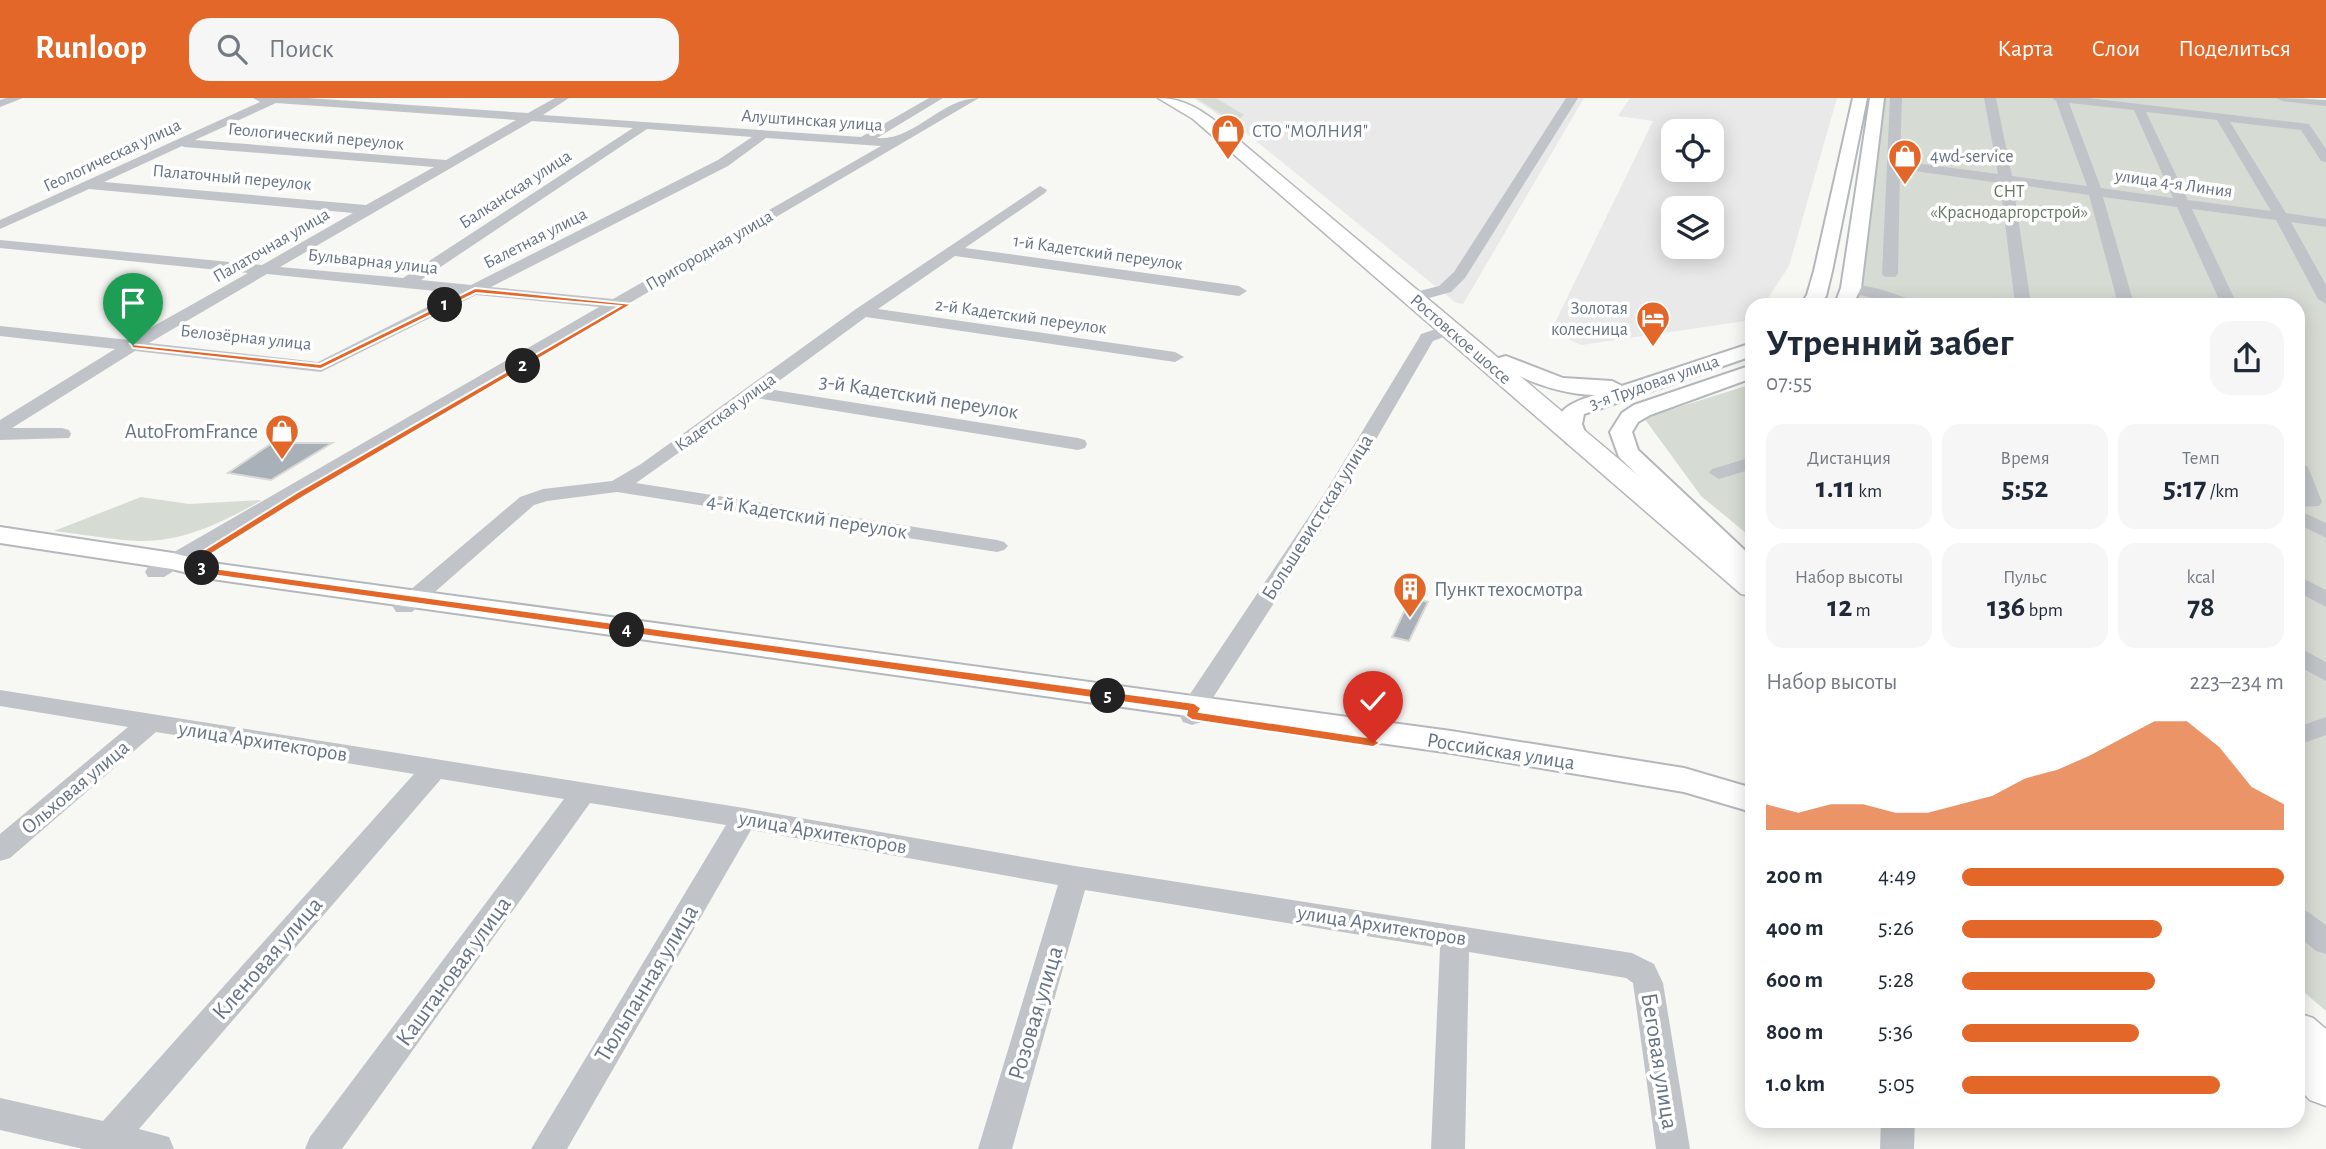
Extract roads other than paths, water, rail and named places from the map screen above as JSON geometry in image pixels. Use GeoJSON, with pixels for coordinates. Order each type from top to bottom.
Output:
{"type":"FeatureCollection","features":[{"type":"Feature","properties":{"kind":"highway","name":"Ростовское шоссе"},"geometry":{"type":"LineString","coordinates":[[1166,98],[1199,116],[1506,362],[1573,428],[1745,571]]}},
{"type":"Feature","properties":{"kind":"highway","name":"Ростовское шоссе"},"geometry":{"type":"LineString","coordinates":[[1183,98],[1212,114],[1421,296],[1451,329],[1539,408],[1573,428]]}},
{"type":"Feature","properties":{"kind":"highway"},"geometry":{"type":"LineString","coordinates":[[2305,1038],[2326,1056]]}},
{"type":"Feature","properties":{"kind":"highway"},"geometry":{"type":"LineString","coordinates":[[2305,1066],[2326,1085]]}},
{"type":"Feature","properties":{"kind":"main road"},"geometry":{"type":"LineString","coordinates":[[1814,298],[1823,271],[1860,98]]}},
{"type":"Feature","properties":{"kind":"main road"},"geometry":{"type":"LineString","coordinates":[[1847,296],[1877,98]]}},
{"type":"Feature","properties":{"kind":"main road","name":"3-я Трудовая улица"},"geometry":{"type":"LineString","coordinates":[[1573,428],[1576,409],[1745,351]]}},
{"type":"Feature","properties":{"kind":"main road"},"geometry":{"type":"LineString","coordinates":[[1506,362],[1549,383],[1576,388],[1619,388],[1663,379]]}},
{"type":"Feature","properties":{"kind":"main road"},"geometry":{"type":"LineString","coordinates":[[1745,374],[1634,414],[1621,432],[1627,452],[1745,570]]}},
{"type":"Feature","properties":{"kind":"main road","name":"3-я Трудовая улица"},"geometry":{"type":"LineString","coordinates":[[1573,428],[1603,415],[1745,374]]}},
{"type":"Feature","properties":{"kind":"main road","name":"Российская улица"},"geometry":{"type":"LineString","coordinates":[[0,535],[173,568]]}},
{"type":"Feature","properties":{"kind":"main road","name":"Российская улица"},"geometry":{"type":"LineString","coordinates":[[0,549],[173,568],[1193,712],[1451,742],[1670,778],[1745,798]]}},
{"type":"Feature","properties":{"kind":"main road","name":"Российская улица"},"geometry":{"type":"LineString","coordinates":[[1193,712],[1684,792],[1745,811]]}},
{"type":"Feature","properties":{"kind":"main road"},"geometry":{"type":"LineString","coordinates":[[2305,1054],[2326,1067]]}},
{"type":"Feature","properties":{"kind":"main road"},"geometry":{"type":"LineString","coordinates":[[2305,1082],[2326,1098]]}},
{"type":"Feature","properties":{"kind":"street"},"geometry":{"type":"LineString","coordinates":[[0,104],[17,98]]}},
{"type":"Feature","properties":{"kind":"street","name":"Алуштинская улица"},"geometry":{"type":"LineString","coordinates":[[259,98],[898,144]]}},
{"type":"Feature","properties":{"kind":"street","name":"Палаточная улица"},"geometry":{"type":"LineString","coordinates":[[0,428],[133,345],[563,98]]}},
{"type":"Feature","properties":{"kind":"street","name":"Пригородная улица"},"geometry":{"type":"LineString","coordinates":[[173,568],[973,98]]}},
{"type":"Feature","properties":{"kind":"street","name":"Пригородная улица"},"geometry":{"type":"LineString","coordinates":[[898,144],[983,98]]}},
{"type":"Feature","properties":{"kind":"street"},"geometry":{"type":"LineString","coordinates":[[1421,296],[1445,289],[1460,275],[1572,98]]}},
{"type":"Feature","properties":{"kind":"street"},"geometry":{"type":"LineString","coordinates":[[1890,274],[1896,98]]}},
{"type":"Feature","properties":{"kind":"street"},"geometry":{"type":"LineString","coordinates":[[1990,98],[2006,180],[2022,298]]}},
{"type":"Feature","properties":{"kind":"street"},"geometry":{"type":"LineString","coordinates":[[2124,298],[2095,191],[2060,98],[2221,117],[2326,135]]}},
{"type":"Feature","properties":{"kind":"street"},"geometry":{"type":"LineString","coordinates":[[2282,98],[2326,103]]}},
{"type":"Feature","properties":{"kind":"street","name":"Геологическая улица"},"geometry":{"type":"LineString","coordinates":[[0,225],[275,99]]}},
{"type":"Feature","properties":{"kind":"street"},"geometry":{"type":"LineString","coordinates":[[913,99],[935,99]]}},
{"type":"Feature","properties":{"kind":"street"},"geometry":{"type":"LineString","coordinates":[[865,140],[935,99]]}},
{"type":"Feature","properties":{"kind":"street"},"geometry":{"type":"LineString","coordinates":[[2307,101],[2312,111],[2326,116]]}},
{"type":"Feature","properties":{"kind":"street"},"geometry":{"type":"LineString","coordinates":[[2138,107],[2226,298]]}},
{"type":"Feature","properties":{"kind":"street"},"geometry":{"type":"LineString","coordinates":[[2221,117],[2326,299]]}},
{"type":"Feature","properties":{"kind":"street","name":"Балканская улица"},"geometry":{"type":"LineString","coordinates":[[406,283],[644,126]]}},
{"type":"Feature","properties":{"kind":"street"},"geometry":{"type":"LineString","coordinates":[[2306,130],[2326,158]]}},
{"type":"Feature","properties":{"kind":"street","name":"Балетная улица"},"geometry":{"type":"LineString","coordinates":[[321,367],[723,163],[762,134]]}},
{"type":"Feature","properties":{"kind":"street","name":"Геологический переулок"},"geometry":{"type":"LineString","coordinates":[[180,142],[450,164]]}},
{"type":"Feature","properties":{"kind":"street","name":"улица 4-я Линия"},"geometry":{"type":"LineString","coordinates":[[1892,164],[2326,223]]}},
{"type":"Feature","properties":{"kind":"street","name":"Палаточный переулок"},"geometry":{"type":"LineString","coordinates":[[88,184],[372,210]]}},
{"type":"Feature","properties":{"kind":"street","name":"Кадетская улица"},"geometry":{"type":"LineString","coordinates":[[408,603],[527,501],[543,495],[617,486],[648,468],[863,312],[1041,190]]}},
{"type":"Feature","properties":{"kind":"street","name":"Бульварная улица"},"geometry":{"type":"LineString","coordinates":[[0,244],[622,304]]}},
{"type":"Feature","properties":{"kind":"street","name":"1-й Кадетский переулок"},"geometry":{"type":"LineString","coordinates":[[952,251],[1239,290]]}},
{"type":"Feature","properties":{"kind":"street"},"geometry":{"type":"LineString","coordinates":[[1847,296],[1866,298]]}},
{"type":"Feature","properties":{"kind":"street","name":"2-й Кадетский переулок"},"geometry":{"type":"LineString","coordinates":[[863,312],[1175,357]]}},
{"type":"Feature","properties":{"kind":"street","name":"Большевистская улица"},"geometry":{"type":"LineString","coordinates":[[1193,712],[1336,491],[1427,338],[1451,329]]}},
{"type":"Feature","properties":{"kind":"street","name":"Белозёрная улица"},"geometry":{"type":"LineString","coordinates":[[0,331],[321,367]]}},
{"type":"Feature","properties":{"kind":"street","name":"3-й Кадетский переулок"},"geometry":{"type":"LineString","coordinates":[[754,392],[1078,444]]}},
{"type":"Feature","properties":{"kind":"street"},"geometry":{"type":"LineString","coordinates":[[0,434],[62,434]]}},
{"type":"Feature","properties":{"kind":"street"},"geometry":{"type":"LineString","coordinates":[[1719,473],[1745,465]]}},
{"type":"Feature","properties":{"kind":"street"},"geometry":{"type":"LineString","coordinates":[[2305,484],[2312,502],[2305,502]]}},
{"type":"Feature","properties":{"kind":"street","name":"4-й Кадетский переулок"},"geometry":{"type":"LineString","coordinates":[[617,486],[998,546]]}},
{"type":"Feature","properties":{"kind":"street"},"geometry":{"type":"LineString","coordinates":[[2305,520],[2326,532]]}},
{"type":"Feature","properties":{"kind":"street"},"geometry":{"type":"LineString","coordinates":[[2305,583],[2326,578]]}},
{"type":"Feature","properties":{"kind":"street"},"geometry":{"type":"LineString","coordinates":[[2305,588],[2326,600]]}},
{"type":"Feature","properties":{"kind":"street"},"geometry":{"type":"LineString","coordinates":[[2305,660],[2326,673]]}},
{"type":"Feature","properties":{"kind":"street","name":"улица Архитекторов"},"geometry":{"type":"LineString","coordinates":[[0,698],[744,818],[1075,877],[1632,966],[1643,973]]}},
{"type":"Feature","properties":{"kind":"street","name":"Ольховая улица"},"geometry":{"type":"LineString","coordinates":[[0,850],[150,723]]}},
{"type":"Feature","properties":{"kind":"street"},"geometry":{"type":"LineString","coordinates":[[2305,734],[2326,726]]}},
{"type":"Feature","properties":{"kind":"street","name":"Кленовая улица"},"geometry":{"type":"LineString","coordinates":[[105,1143],[435,768]]}},
{"type":"Feature","properties":{"kind":"street","name":"Каштановая улица"},"geometry":{"type":"LineString","coordinates":[[322,1149],[584,792]]}},
{"type":"Feature","properties":{"kind":"street","name":"Тюльпанная улица"},"geometry":{"type":"LineString","coordinates":[[548,1149],[744,818]]}},
{"type":"Feature","properties":{"kind":"street","name":"Розовая улица"},"geometry":{"type":"LineString","coordinates":[[995,1149],[1075,877]]}},
{"type":"Feature","properties":{"kind":"street"},"geometry":{"type":"LineString","coordinates":[[1448,1149],[1455,937]]}},
{"type":"Feature","properties":{"kind":"street","name":"Беговая улица"},"geometry":{"type":"LineString","coordinates":[[1643,973],[1648,983],[1674,1149]]}},
{"type":"Feature","properties":{"kind":"street"},"geometry":{"type":"LineString","coordinates":[[0,1114],[105,1143],[157,1149]]}},
{"type":"Feature","properties":{"kind":"street"},"geometry":{"type":"LineString","coordinates":[[1897,1149],[1898,1128]]}},
{"type":"Feature","properties":{"kind":"place","name":"СТО \"МОЛНИЯ\""},"geometry":{"type":"Point","coordinates":[1228,161]}},
{"type":"Feature","properties":{"kind":"place","name":"4wd-service"},"geometry":{"type":"Point","coordinates":[1905,186]}},
{"type":"Feature","properties":{"kind":"place","name":"Золотая колесница"},"geometry":{"type":"Point","coordinates":[1653,348]}},
{"type":"Feature","properties":{"kind":"place","name":"AutoFromFrance"},"geometry":{"type":"Point","coordinates":[282,461]}},
{"type":"Feature","properties":{"kind":"place","name":"Пункт техосмотра"},"geometry":{"type":"Point","coordinates":[1410,619]}},
{"type":"Feature","properties":{"kind":"park label","name":"СНТ «Краснодаргорстрой»"},"geometry":{"type":"Point","coordinates":[2009,201]}}]}
